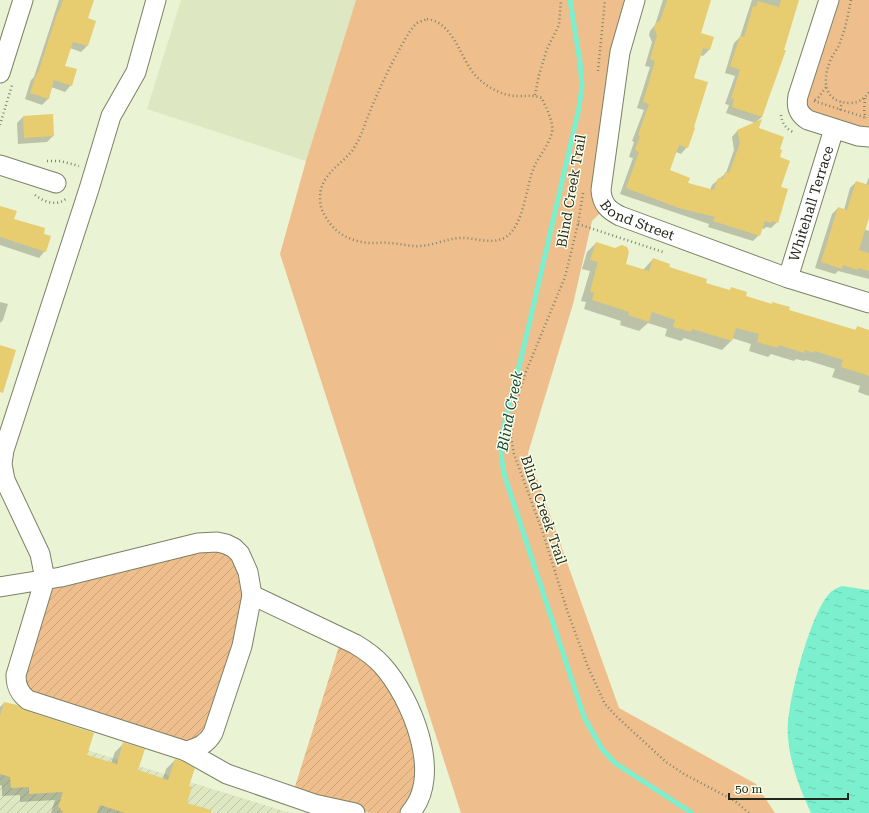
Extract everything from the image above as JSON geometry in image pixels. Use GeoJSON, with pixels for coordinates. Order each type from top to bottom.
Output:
{"type":"FeatureCollection","features":[{"type":"Feature","properties":{"kind":"street"},"geometry":{"type":"LineString","coordinates":[[0,73],[23,0]]}},
{"type":"Feature","properties":{"kind":"street"},"geometry":{"type":"LineString","coordinates":[[156,0],[136,72],[111,116],[89,189],[8,436],[3,457],[3,472],[5,480],[40,554],[45,579],[16,675],[17,686],[22,696],[28,700],[186,750],[227,774],[314,804],[355,813]]}},
{"type":"Feature","properties":{"kind":"street","name":"Bond Street"},"geometry":{"type":"LineString","coordinates":[[635,0],[620,52],[601,190],[602,199],[606,207],[620,216],[788,278],[869,303]]}},
{"type":"Feature","properties":{"kind":"street","name":"Whitehall Terrace"},"geometry":{"type":"LineString","coordinates":[[828,0],[798,96],[797,106],[801,114],[808,120],[858,136],[869,137]]}},
{"type":"Feature","properties":{"kind":"street","name":"Whitehall Terrace"},"geometry":{"type":"LineString","coordinates":[[788,278],[834,129]]}},
{"type":"Feature","properties":{"kind":"street"},"geometry":{"type":"LineString","coordinates":[[0,165],[56,183]]}},
{"type":"Feature","properties":{"kind":"street"},"geometry":{"type":"LineString","coordinates":[[0,587],[60,577],[189,544],[217,542],[234,548],[240,554],[248,572],[252,595],[242,646],[213,733],[205,744],[186,750]]}},
{"type":"Feature","properties":{"kind":"street"},"geometry":{"type":"LineString","coordinates":[[252,595],[356,644],[371,654],[382,665],[396,684],[411,713],[424,753],[424,786],[418,802],[410,813]]}},
{"type":"Feature","properties":{"kind":"path"},"geometry":{"type":"LineString","coordinates":[[535,95],[547,49],[559,25],[561,0]]}},
{"type":"Feature","properties":{"kind":"path"},"geometry":{"type":"LineString","coordinates":[[598,74],[605,0]]}},
{"type":"Feature","properties":{"kind":"path"},"geometry":{"type":"LineString","coordinates":[[851,0],[844,32],[828,70],[826,87],[818,98],[813,101],[867,118]]}},
{"type":"Feature","properties":{"kind":"path"},"geometry":{"type":"LineString","coordinates":[[427,19],[435,20],[443,26],[452,37],[474,74],[485,85],[499,92],[516,96],[535,95],[542,98],[552,132],[549,141],[534,168],[517,222],[511,233],[504,238],[493,241],[468,237],[450,239],[422,246],[359,242],[342,235],[331,226],[322,211],[320,200],[321,190],[325,179],[335,166],[351,152],[360,137],[387,72],[407,35],[416,24],[427,19]]}},
{"type":"Feature","properties":{"kind":"path"},"geometry":{"type":"LineString","coordinates":[[826,87],[830,95],[842,102],[861,101],[869,92]]}},
{"type":"Feature","properties":{"kind":"path"},"geometry":{"type":"LineString","coordinates":[[865,97],[864,112],[867,118]]}},
{"type":"Feature","properties":{"kind":"path"},"geometry":{"type":"LineString","coordinates":[[840,110],[842,102]]}},
{"type":"Feature","properties":{"kind":"path","name":"Blind Creek Trail"},"geometry":{"type":"LineString","coordinates":[[584,186],[578,224],[565,277],[525,374],[516,404],[511,428],[514,454],[543,533],[567,610],[588,667],[608,708],[666,762],[684,774],[734,801],[749,813]]}},
{"type":"Feature","properties":{"kind":"shaded area"},"geometry":{"type":"Polygon","coordinates":[[[181,0],[356,0],[306,161],[147,109],[181,0]]]}},
{"type":"Feature","properties":{"kind":"shaded area"},"geometry":{"type":"Polygon","coordinates":[[[356,0],[635,0],[606,207],[592,221],[573,304],[528,453],[619,708],[756,784],[775,813],[461,813],[280,254],[306,161],[356,0]]]}},
{"type":"Feature","properties":{"kind":"shaded area"},"geometry":{"type":"Polygon","coordinates":[[[829,0],[869,0],[869,136],[808,120],[798,96],[829,0]]]}},
{"type":"Feature","properties":{"kind":"shaded area"},"geometry":{"type":"Polygon","coordinates":[[[201,546],[235,555],[247,600],[210,731],[187,745],[35,697],[22,679],[48,584],[201,546]]]}},
{"type":"Feature","properties":{"kind":"shaded area"},"geometry":{"type":"Polygon","coordinates":[[[341,640],[385,673],[421,760],[406,813],[370,813],[294,790],[341,640]]]}},
{"type":"Feature","properties":{"kind":"shaded area"},"geometry":{"type":"Polygon","coordinates":[[[0,723],[290,813],[0,813],[0,723]]]}},
{"type":"Feature","properties":{"kind":"water"},"geometry":{"type":"Polygon","coordinates":[[[842,586],[869,590],[869,813],[811,813],[799,786],[789,747],[788,723],[790,705],[800,662],[814,621],[829,594],[833,590],[842,586]]]}},
{"type":"Feature","properties":{"kind":"building"},"geometry":{"type":"Polygon","coordinates":[[[63,0],[94,0],[88,18],[96,21],[88,46],[73,42],[65,66],[77,69],[72,86],[54,80],[49,99],[30,93],[63,0]]]}},
{"type":"Feature","properties":{"kind":"building"},"geometry":{"type":"Polygon","coordinates":[[[667,0],[711,0],[701,33],[714,37],[710,50],[703,48],[694,78],[708,82],[694,127],[695,128],[688,148],[679,145],[670,170],[690,178],[688,183],[714,190],[718,178],[723,179],[725,172],[729,173],[740,143],[737,130],[762,119],[759,128],[784,137],[780,149],[782,150],[780,157],[790,161],[781,187],[788,189],[778,223],[765,221],[760,236],[713,221],[715,217],[679,208],[626,188],[639,152],[635,150],[640,136],[638,135],[649,104],[643,102],[655,61],[650,59],[657,35],[654,28],[656,23],[660,21],[667,0]]]}},
{"type":"Feature","properties":{"kind":"building"},"geometry":{"type":"Polygon","coordinates":[[[781,0],[799,0],[784,50],[786,50],[762,117],[732,107],[734,99],[731,98],[740,70],[730,66],[740,36],[744,37],[753,6],[756,7],[758,1],[779,7],[781,0]]]}},
{"type":"Feature","properties":{"kind":"building"},"geometry":{"type":"Polygon","coordinates":[[[53,114],[54,136],[24,138],[23,116],[53,114]]]}},
{"type":"Feature","properties":{"kind":"building"},"geometry":{"type":"Polygon","coordinates":[[[856,181],[869,185],[869,218],[859,250],[869,253],[869,271],[858,268],[857,270],[843,265],[842,269],[821,262],[838,207],[847,210],[856,181]]]}},
{"type":"Feature","properties":{"kind":"building"},"geometry":{"type":"Polygon","coordinates":[[[0,206],[17,211],[14,219],[45,228],[44,234],[51,236],[46,252],[0,237],[0,206]]]}},
{"type":"Feature","properties":{"kind":"building"},"geometry":{"type":"Polygon","coordinates":[[[596,242],[615,248],[622,245],[627,247],[629,252],[626,264],[649,271],[653,258],[670,264],[669,267],[707,279],[706,283],[730,290],[731,287],[747,292],[746,296],[772,304],[772,302],[790,307],[789,310],[856,330],[857,326],[869,330],[869,376],[841,367],[843,360],[815,351],[814,353],[805,350],[804,353],[779,345],[778,348],[757,342],[759,334],[736,328],[732,341],[692,329],[691,332],[673,327],[675,320],[652,312],[649,322],[628,315],[629,312],[592,300],[594,293],[590,291],[598,262],[590,260],[596,242]]]}},
{"type":"Feature","properties":{"kind":"building"},"geometry":{"type":"Polygon","coordinates":[[[0,345],[16,350],[3,393],[0,392],[0,345]]]}},
{"type":"Feature","properties":{"kind":"building"},"geometry":{"type":"Polygon","coordinates":[[[4,702],[17,705],[25,710],[94,733],[87,755],[117,764],[123,742],[145,749],[138,770],[168,780],[175,759],[182,761],[195,768],[189,786],[192,787],[187,803],[211,810],[211,813],[125,813],[100,805],[97,813],[62,813],[63,811],[60,810],[61,808],[58,807],[63,792],[29,794],[29,787],[11,788],[10,777],[0,774],[0,716],[4,702]]]}},
{"type":"Feature","properties":{"kind":"waterway","name":"Blind Creek"},"geometry":{"type":"LineString","coordinates":[[570,0],[580,62],[582,86],[579,108],[503,430],[501,454],[505,477],[584,717],[602,749],[615,763],[692,813]]}}]}
